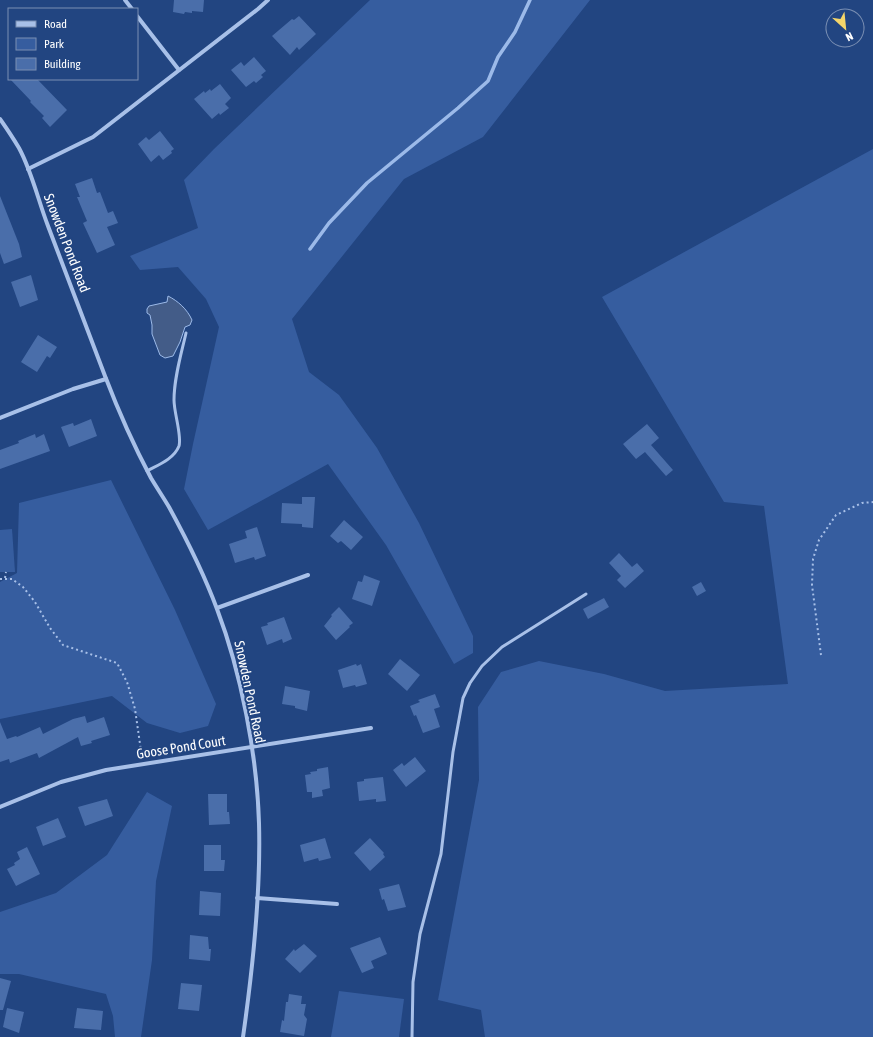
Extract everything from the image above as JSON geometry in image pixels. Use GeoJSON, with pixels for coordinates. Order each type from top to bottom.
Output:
{"type":"FeatureCollection","features":[{"type":"Feature","properties":{"kind":"street"},"geometry":{"type":"LineString","coordinates":[[125,0],[131,8]]}},
{"type":"Feature","properties":{"kind":"street"},"geometry":{"type":"LineString","coordinates":[[28,169],[93,137],[268,0]]}},
{"type":"Feature","properties":{"kind":"street"},"geometry":{"type":"LineString","coordinates":[[138,17],[179,70]]}},
{"type":"Feature","properties":{"kind":"street","name":"Snowden Pond Road"},"geometry":{"type":"LineString","coordinates":[[0,119],[19,149],[28,169],[41,208],[106,379],[132,441],[147,471],[188,542],[217,608],[232,654],[252,747],[259,821],[257,898],[243,1037]]}},
{"type":"Feature","properties":{"kind":"street"},"geometry":{"type":"LineString","coordinates":[[0,418],[73,389],[106,379]]}},
{"type":"Feature","properties":{"kind":"street"},"geometry":{"type":"LineString","coordinates":[[217,608],[308,575]]}},
{"type":"Feature","properties":{"kind":"street","name":"Goose Pond Court"},"geometry":{"type":"LineString","coordinates":[[0,807],[61,782],[106,770],[371,728]]}},
{"type":"Feature","properties":{"kind":"street"},"geometry":{"type":"LineString","coordinates":[[257,898],[337,904]]}},
{"type":"Feature","properties":{"kind":"lane"},"geometry":{"type":"LineString","coordinates":[[147,471],[167,460],[174,454],[179,446],[174,402],[174,388],[186,333]]}},
{"type":"Feature","properties":{"kind":"lane"},"geometry":{"type":"LineString","coordinates":[[412,1037],[413,982],[420,934],[441,854],[453,752],[463,698],[470,684],[491,656],[502,647],[586,594]]}},
{"type":"Feature","properties":{"kind":"path"},"geometry":{"type":"LineString","coordinates":[[821,655],[812,585],[813,559],[818,540],[836,515],[862,503],[873,502]]}},
{"type":"Feature","properties":{"kind":"path"},"geometry":{"type":"LineString","coordinates":[[5,578],[6,572]]}},
{"type":"Feature","properties":{"kind":"path"},"geometry":{"type":"LineString","coordinates":[[0,579],[12,579],[23,587],[35,602],[50,628],[63,646],[117,663],[127,682],[135,709],[143,765]]}},
{"type":"Feature","properties":{"kind":"green space"},"geometry":{"type":"Polygon","coordinates":[[[370,0],[590,0],[483,137],[404,179],[292,319],[309,372],[339,395],[377,448],[419,523],[473,636],[473,653],[454,664],[386,545],[328,464],[208,530],[184,489],[219,327],[206,299],[178,267],[140,270],[130,256],[198,228],[184,180],[214,149],[370,0]]]}},
{"type":"Feature","properties":{"kind":"green space"},"geometry":{"type":"Polygon","coordinates":[[[873,149],[873,1037],[485,1037],[481,1010],[438,1000],[479,780],[478,707],[501,672],[539,661],[604,674],[665,691],[788,684],[764,506],[724,502],[602,297],[873,149]]]}},
{"type":"Feature","properties":{"kind":"green space"},"geometry":{"type":"Polygon","coordinates":[[[111,480],[175,610],[216,704],[208,726],[180,733],[147,723],[112,696],[0,719],[0,582],[17,573],[19,503],[111,480]]]}},
{"type":"Feature","properties":{"kind":"green space"},"geometry":{"type":"Polygon","coordinates":[[[12,529],[15,572],[0,572],[0,530],[12,529]]]}},
{"type":"Feature","properties":{"kind":"green space"},"geometry":{"type":"Polygon","coordinates":[[[147,792],[172,806],[156,881],[152,960],[141,1037],[115,1037],[113,1016],[106,994],[19,974],[0,974],[0,912],[56,893],[107,855],[147,792]]]}},
{"type":"Feature","properties":{"kind":"green space"},"geometry":{"type":"Polygon","coordinates":[[[339,991],[404,999],[399,1037],[331,1037],[339,991]]]}},
{"type":"Feature","properties":{"kind":"shaded area"},"geometry":{"type":"Polygon","coordinates":[[[168,296],[175,300],[188,312],[192,320],[190,325],[185,327],[173,356],[165,358],[160,355],[152,334],[150,315],[147,313],[147,309],[149,306],[167,302],[168,296]]]}},
{"type":"Feature","properties":{"kind":"building"},"geometry":{"type":"Polygon","coordinates":[[[174,0],[204,0],[203,12],[192,11],[192,13],[185,12],[184,14],[173,12],[174,0]]]}},
{"type":"Feature","properties":{"kind":"building"},"geometry":{"type":"Polygon","coordinates":[[[299,16],[316,34],[299,50],[297,47],[290,55],[272,36],[292,19],[294,20],[299,16]]]}},
{"type":"Feature","properties":{"kind":"building"},"geometry":{"type":"Polygon","coordinates":[[[254,57],[266,71],[261,75],[263,77],[256,83],[254,81],[246,87],[231,70],[241,62],[244,66],[254,57]]]}},
{"type":"Feature","properties":{"kind":"building"},"geometry":{"type":"Polygon","coordinates":[[[11,80],[38,80],[67,110],[50,127],[42,118],[44,116],[30,102],[31,101],[11,80]]]}},
{"type":"Feature","properties":{"kind":"building"},"geometry":{"type":"Polygon","coordinates":[[[220,84],[231,98],[225,104],[229,108],[220,115],[219,113],[212,119],[194,99],[204,91],[205,93],[210,89],[211,91],[220,84]]]}},
{"type":"Feature","properties":{"kind":"building"},"geometry":{"type":"Polygon","coordinates":[[[160,131],[174,149],[171,151],[172,153],[163,160],[159,155],[151,162],[138,144],[146,137],[149,140],[160,131]]]}},
{"type":"Feature","properties":{"kind":"building"},"geometry":{"type":"Polygon","coordinates":[[[92,178],[97,193],[100,192],[108,213],[113,211],[118,223],[107,227],[115,245],[97,253],[83,223],[87,221],[77,197],[80,197],[75,184],[92,178]]]}},
{"type":"Feature","properties":{"kind":"building"},"geometry":{"type":"Polygon","coordinates":[[[0,196],[19,244],[22,257],[4,264],[0,253],[0,196]]]}},
{"type":"Feature","properties":{"kind":"building"},"geometry":{"type":"Polygon","coordinates":[[[31,275],[38,300],[20,307],[11,282],[31,275]]]}},
{"type":"Feature","properties":{"kind":"building"},"geometry":{"type":"Polygon","coordinates":[[[38,335],[57,347],[50,358],[47,356],[37,372],[21,362],[38,335]]]}},
{"type":"Feature","properties":{"kind":"building"},"geometry":{"type":"Polygon","coordinates":[[[91,419],[97,436],[69,447],[61,427],[73,423],[74,426],[91,419]]]}},
{"type":"Feature","properties":{"kind":"building"},"geometry":{"type":"Polygon","coordinates":[[[647,424],[659,438],[651,445],[673,470],[666,476],[645,452],[636,459],[623,444],[647,424]]]}},
{"type":"Feature","properties":{"kind":"building"},"geometry":{"type":"Polygon","coordinates":[[[35,434],[36,438],[44,434],[50,451],[0,469],[0,450],[19,443],[18,441],[35,434]]]}},
{"type":"Feature","properties":{"kind":"building"},"geometry":{"type":"Polygon","coordinates":[[[302,497],[315,497],[313,528],[302,527],[302,524],[281,523],[282,503],[302,504],[302,497]]]}},
{"type":"Feature","properties":{"kind":"building"},"geometry":{"type":"Polygon","coordinates":[[[344,520],[363,537],[351,550],[341,541],[338,543],[330,536],[344,520]]]}},
{"type":"Feature","properties":{"kind":"building"},"geometry":{"type":"Polygon","coordinates":[[[257,527],[266,556],[255,560],[254,557],[235,563],[229,544],[247,538],[245,531],[257,527]]]}},
{"type":"Feature","properties":{"kind":"building"},"geometry":{"type":"Polygon","coordinates":[[[619,553],[632,567],[637,563],[644,571],[625,588],[617,580],[621,576],[609,563],[619,553]]]}},
{"type":"Feature","properties":{"kind":"building"},"geometry":{"type":"Polygon","coordinates":[[[364,575],[380,581],[372,606],[352,599],[358,581],[362,582],[364,575]]]}},
{"type":"Feature","properties":{"kind":"building"},"geometry":{"type":"Polygon","coordinates":[[[701,582],[706,591],[697,596],[692,587],[701,582]]]}},
{"type":"Feature","properties":{"kind":"building"},"geometry":{"type":"Polygon","coordinates":[[[604,598],[609,607],[588,619],[583,609],[604,598]]]}},
{"type":"Feature","properties":{"kind":"building"},"geometry":{"type":"Polygon","coordinates":[[[339,607],[353,623],[336,640],[324,626],[332,616],[331,615],[339,607]]]}},
{"type":"Feature","properties":{"kind":"building"},"geometry":{"type":"Polygon","coordinates":[[[284,617],[292,639],[283,643],[282,639],[267,645],[261,627],[268,625],[267,623],[284,617]]]}},
{"type":"Feature","properties":{"kind":"building"},"geometry":{"type":"Polygon","coordinates":[[[400,659],[420,675],[407,691],[388,674],[400,659]]]}},
{"type":"Feature","properties":{"kind":"building"},"geometry":{"type":"Polygon","coordinates":[[[356,664],[357,666],[361,664],[367,684],[343,688],[338,670],[356,664]]]}},
{"type":"Feature","properties":{"kind":"building"},"geometry":{"type":"Polygon","coordinates":[[[285,686],[310,691],[307,711],[295,708],[295,706],[282,704],[285,686]]]}},
{"type":"Feature","properties":{"kind":"building"},"geometry":{"type":"Polygon","coordinates":[[[435,694],[440,707],[434,709],[440,727],[423,733],[416,715],[414,716],[410,706],[420,702],[418,700],[435,694]]]}},
{"type":"Feature","properties":{"kind":"building"},"geometry":{"type":"Polygon","coordinates":[[[85,716],[87,723],[104,717],[110,735],[81,746],[78,737],[39,758],[37,753],[10,763],[9,759],[0,762],[0,722],[7,739],[17,737],[40,727],[43,734],[73,719],[85,716]]]}},
{"type":"Feature","properties":{"kind":"building"},"geometry":{"type":"Polygon","coordinates":[[[415,757],[426,771],[406,787],[393,770],[402,763],[404,766],[415,757]]]}},
{"type":"Feature","properties":{"kind":"building"},"geometry":{"type":"Polygon","coordinates":[[[328,767],[330,788],[322,790],[323,796],[312,798],[312,792],[307,792],[305,775],[311,774],[310,772],[317,771],[317,769],[328,767]]]}},
{"type":"Feature","properties":{"kind":"building"},"geometry":{"type":"Polygon","coordinates":[[[383,777],[386,801],[376,802],[376,799],[359,801],[357,782],[364,781],[364,779],[383,777]]]}},
{"type":"Feature","properties":{"kind":"building"},"geometry":{"type":"Polygon","coordinates":[[[208,794],[227,794],[227,812],[229,812],[230,824],[209,825],[208,794]]]}},
{"type":"Feature","properties":{"kind":"building"},"geometry":{"type":"Polygon","coordinates":[[[107,799],[113,816],[85,826],[78,807],[107,799]]]}},
{"type":"Feature","properties":{"kind":"building"},"geometry":{"type":"Polygon","coordinates":[[[58,818],[66,837],[43,846],[36,827],[58,818]]]}},
{"type":"Feature","properties":{"kind":"building"},"geometry":{"type":"Polygon","coordinates":[[[325,838],[331,858],[319,861],[318,858],[304,862],[300,845],[325,838]]]}},
{"type":"Feature","properties":{"kind":"building"},"geometry":{"type":"Polygon","coordinates":[[[370,838],[384,853],[383,854],[385,857],[370,871],[354,853],[370,838]]]}},
{"type":"Feature","properties":{"kind":"building"},"geometry":{"type":"Polygon","coordinates":[[[204,845],[221,845],[221,860],[225,860],[224,871],[204,871],[204,845]]]}},
{"type":"Feature","properties":{"kind":"building"},"geometry":{"type":"Polygon","coordinates":[[[27,847],[40,874],[16,886],[7,869],[15,865],[14,863],[20,859],[17,852],[27,847]]]}},
{"type":"Feature","properties":{"kind":"building"},"geometry":{"type":"Polygon","coordinates":[[[399,884],[406,907],[388,911],[384,899],[382,900],[379,889],[399,884]]]}},
{"type":"Feature","properties":{"kind":"building"},"geometry":{"type":"Polygon","coordinates":[[[200,891],[221,893],[220,916],[199,915],[200,891]]]}},
{"type":"Feature","properties":{"kind":"building"},"geometry":{"type":"Polygon","coordinates":[[[190,935],[208,937],[209,949],[211,949],[210,961],[189,959],[190,935]]]}},
{"type":"Feature","properties":{"kind":"building"},"geometry":{"type":"Polygon","coordinates":[[[380,937],[387,954],[371,961],[374,968],[362,973],[350,948],[380,937]]]}},
{"type":"Feature","properties":{"kind":"building"},"geometry":{"type":"Polygon","coordinates":[[[304,944],[317,956],[300,973],[285,959],[294,949],[295,951],[304,944]]]}},
{"type":"Feature","properties":{"kind":"building"},"geometry":{"type":"Polygon","coordinates":[[[0,978],[11,981],[3,1010],[0,1010],[0,978]]]}},
{"type":"Feature","properties":{"kind":"building"},"geometry":{"type":"Polygon","coordinates":[[[181,983],[202,985],[199,1011],[178,1009],[181,983]]]}},
{"type":"Feature","properties":{"kind":"building"},"geometry":{"type":"Polygon","coordinates":[[[289,994],[302,996],[301,1004],[306,1004],[304,1015],[307,1019],[304,1036],[280,1032],[282,1020],[284,1021],[286,1002],[288,1002],[289,994]]]}},
{"type":"Feature","properties":{"kind":"building"},"geometry":{"type":"Polygon","coordinates":[[[7,1008],[24,1012],[19,1033],[3,1027],[7,1008]]]}},
{"type":"Feature","properties":{"kind":"building"},"geometry":{"type":"Polygon","coordinates":[[[77,1008],[103,1011],[101,1030],[74,1028],[77,1008]]]}},
{"type":"Feature","properties":{"kind":"waterway"},"geometry":{"type":"LineString","coordinates":[[310,249],[329,223],[367,183],[458,108],[488,81],[498,57],[515,32],[530,0]]}}]}
